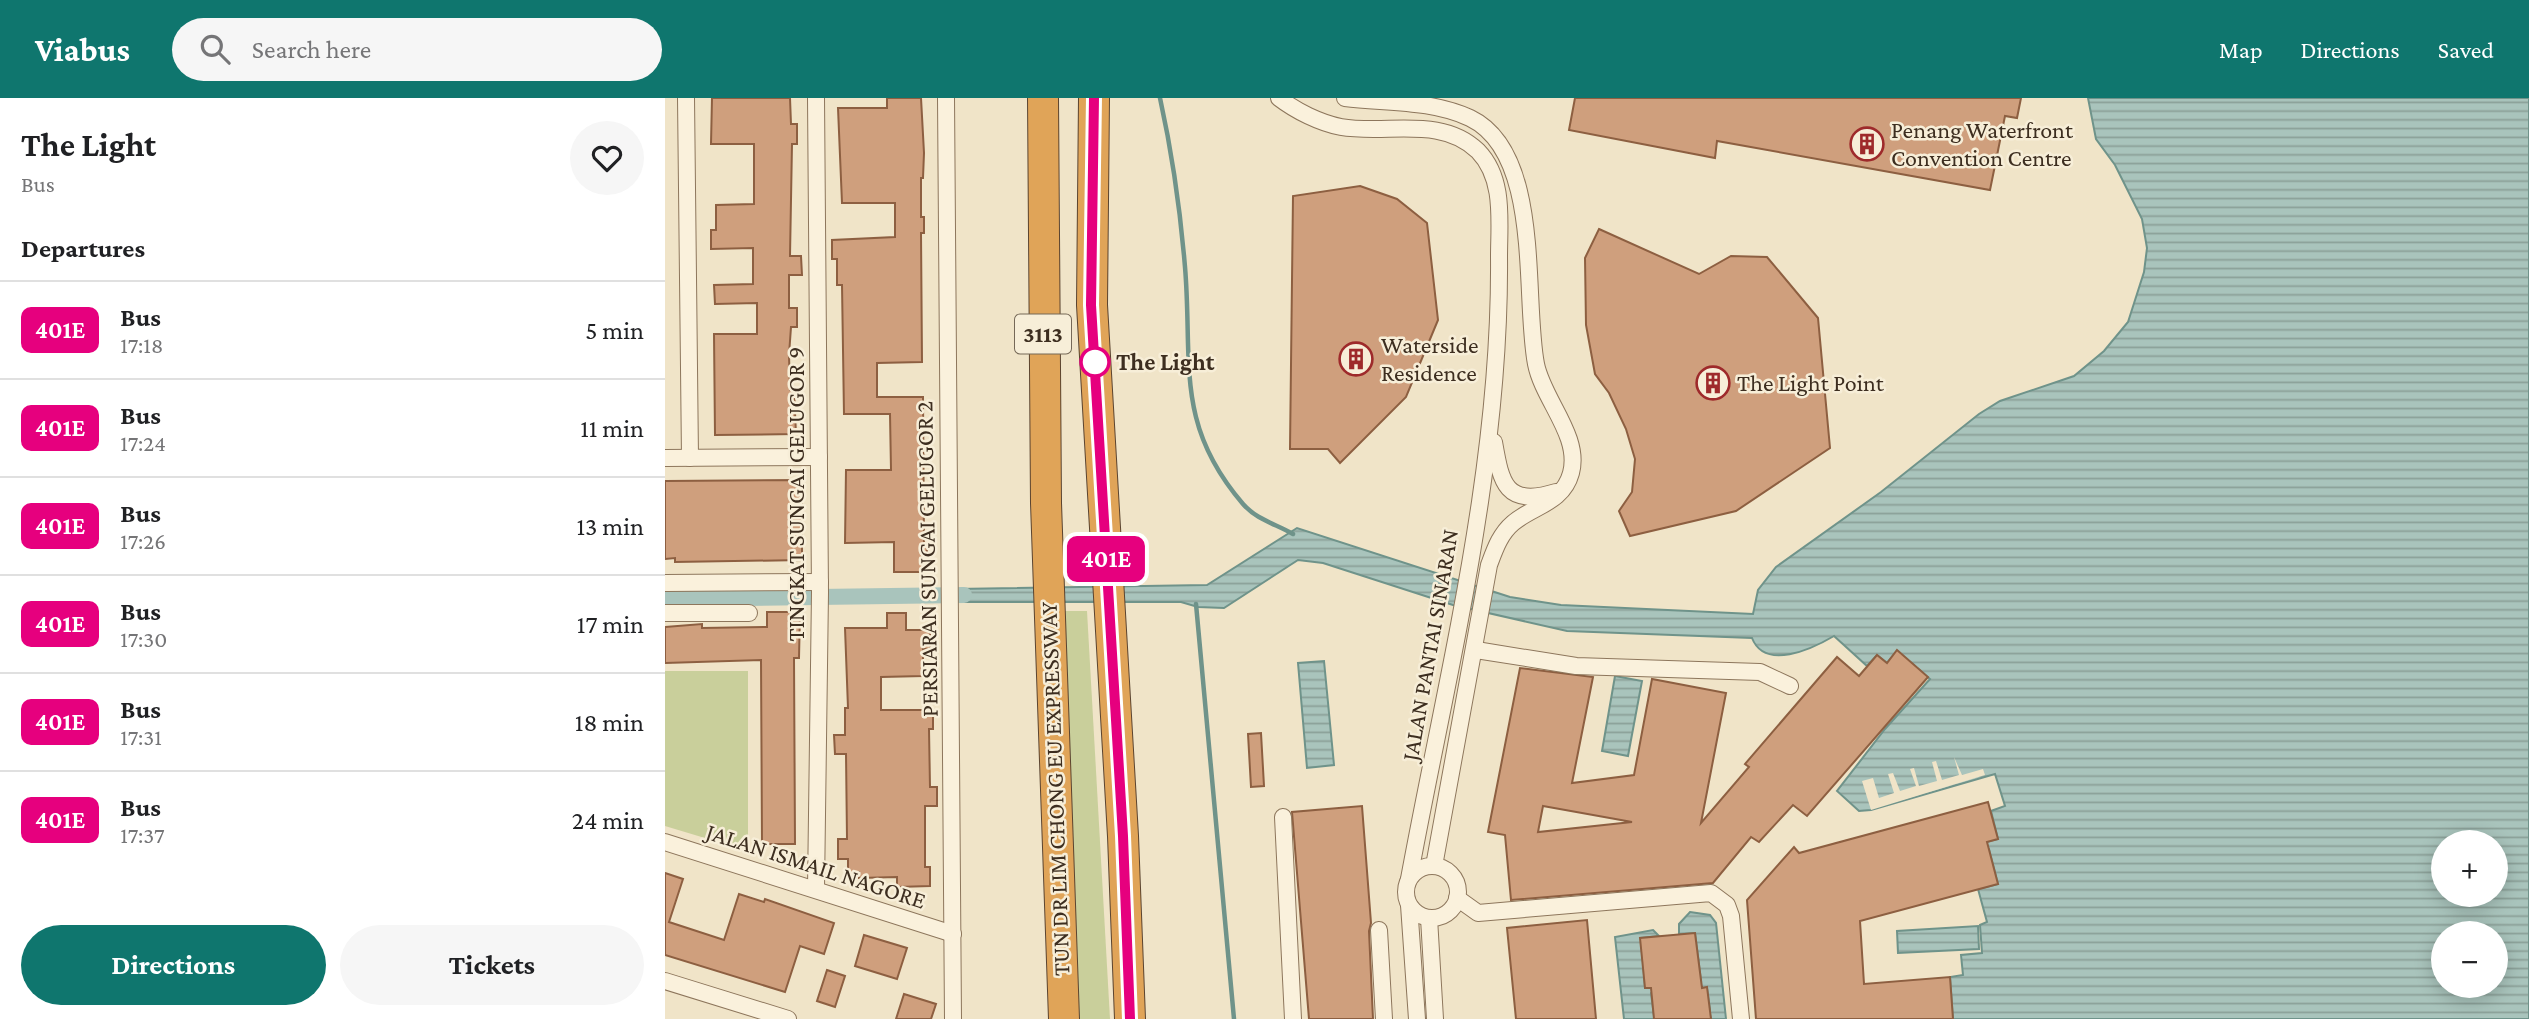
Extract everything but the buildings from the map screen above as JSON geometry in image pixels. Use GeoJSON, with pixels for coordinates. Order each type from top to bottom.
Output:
{"type":"FeatureCollection","features":[{"type":"Feature","properties":{"kind":"highway"},"geometry":{"type":"LineString","coordinates":[[1029,98],[1042,191]]}},
{"type":"Feature","properties":{"kind":"highway","name":"TUN DR LIM CHONG EU EXPRESSWAY"},"geometry":{"type":"LineString","coordinates":[[1043,98],[1048,570],[1064,1019]]}},
{"type":"Feature","properties":{"kind":"highway","name":"3113"},"geometry":{"type":"LineString","coordinates":[[1094,98],[1091,305],[1123,836],[1130,1019]]}},
{"type":"Feature","properties":{"kind":"street"},"geometry":{"type":"LineString","coordinates":[[686,98],[690,458]]}},
{"type":"Feature","properties":{"kind":"street","name":"TINGKAT SUNGAI GELUGOR 9"},"geometry":{"type":"LineString","coordinates":[[816,98],[820,587],[816,889]]}},
{"type":"Feature","properties":{"kind":"street","name":"PERSIARAN SUNGAI GELUGOR 2"},"geometry":{"type":"LineString","coordinates":[[946,98],[953,1019]]}},
{"type":"Feature","properties":{"kind":"street","name":"JALAN PANTAI SINARAN"},"geometry":{"type":"LineString","coordinates":[[1279,98],[1306,114],[1340,127],[1441,130],[1457,136],[1472,146],[1489,165],[1496,180],[1499,201],[1500,318],[1497,376],[1470,569],[1409,879]]}},
{"type":"Feature","properties":{"kind":"street"},"geometry":{"type":"LineString","coordinates":[[1345,98],[1430,105],[1469,117],[1483,126],[1504,151],[1518,185],[1523,215],[1530,334],[1537,370],[1571,445],[1572,470],[1562,490]]}},
{"type":"Feature","properties":{"kind":"street","name":"JALAN PANTAI SINARAN"},"geometry":{"type":"LineString","coordinates":[[1490,418],[1496,463],[1504,484],[1523,495],[1547,495],[1562,490]]}},
{"type":"Feature","properties":{"kind":"street"},"geometry":{"type":"LineString","coordinates":[[665,458],[819,457]]}},
{"type":"Feature","properties":{"kind":"street","name":"JALAN PANTAI SINARAN"},"geometry":{"type":"LineString","coordinates":[[1434,866],[1488,575],[1504,533],[1514,522],[1555,499],[1562,490]]}},
{"type":"Feature","properties":{"kind":"street"},"geometry":{"type":"LineString","coordinates":[[665,583],[729,587],[820,587]]}},
{"type":"Feature","properties":{"kind":"street"},"geometry":{"type":"LineString","coordinates":[[729,587],[731,611]]}},
{"type":"Feature","properties":{"kind":"street"},"geometry":{"type":"LineString","coordinates":[[665,613],[750,613]]}},
{"type":"Feature","properties":{"kind":"street"},"geometry":{"type":"LineString","coordinates":[[1476,650],[1576,666],[1760,672],[1790,686]]}},
{"type":"Feature","properties":{"kind":"street"},"geometry":{"type":"LineString","coordinates":[[1283,817],[1293,1019]]}},
{"type":"Feature","properties":{"kind":"street","name":"JALAN ISMAIL NAGORE"},"geometry":{"type":"LineString","coordinates":[[665,842],[953,934]]}},
{"type":"Feature","properties":{"kind":"street"},"geometry":{"type":"LineString","coordinates":[[1417,1019],[1406,892],[1409,879],[1420,869],[1434,866],[1452,876],[1457,898],[1478,913],[1711,893],[1727,905],[1731,916],[1741,1019]]}},
{"type":"Feature","properties":{"kind":"street"},"geometry":{"type":"LineString","coordinates":[[1409,905],[1421,916],[1429,918],[1444,915],[1457,898]]}},
{"type":"Feature","properties":{"kind":"street"},"geometry":{"type":"LineString","coordinates":[[1429,918],[1435,1019]]}},
{"type":"Feature","properties":{"kind":"street"},"geometry":{"type":"LineString","coordinates":[[1379,930],[1384,1019]]}},
{"type":"Feature","properties":{"kind":"street"},"geometry":{"type":"LineString","coordinates":[[665,981],[788,1019]]}},
{"type":"Feature","properties":{"kind":"green space"},"geometry":{"type":"Polygon","coordinates":[[[1065,611],[1087,611],[1110,1019],[1079,1019],[1065,611]]]}},
{"type":"Feature","properties":{"kind":"green space"},"geometry":{"type":"Polygon","coordinates":[[[665,671],[748,671],[748,851],[665,826],[665,671]]]}},
{"type":"Feature","properties":{"kind":"water"},"geometry":{"type":"Polygon","coordinates":[[[2088,98],[2529,98],[2529,1019],[1953,1019],[1950,977],[1963,975],[1961,955],[1982,953],[1980,925],[1987,922],[1978,889],[1998,884],[1989,849],[1981,843],[1998,839],[1991,811],[2005,806],[1995,774],[1871,810],[1859,811],[1837,791],[1885,729],[1930,679],[1897,651],[1887,663],[1877,655],[1867,666],[1834,636],[1802,651],[1778,655],[1758,648],[1752,638],[1567,631],[1453,605],[1323,563],[1298,560],[1224,608],[1198,607],[1181,602],[956,602],[956,589],[1207,585],[1297,528],[1510,597],[1561,605],[1753,614],[1758,590],[1776,567],[1881,492],[1979,414],[2000,401],[2074,376],[2104,351],[2128,322],[2144,272],[2147,248],[2142,219],[2115,165],[2096,139],[2088,98]]]}},
{"type":"Feature","properties":{"kind":"water"},"geometry":{"type":"Polygon","coordinates":[[[1324,661],[1334,765],[1307,768],[1298,663],[1324,661]]]}},
{"type":"Feature","properties":{"kind":"water"},"geometry":{"type":"Polygon","coordinates":[[[1615,676],[1642,681],[1628,756],[1602,751],[1615,676]]]}},
{"type":"Feature","properties":{"kind":"water"},"geometry":{"type":"Polygon","coordinates":[[[1690,912],[1710,915],[1716,923],[1726,1019],[1711,1019],[1710,1014],[1689,1013],[1710,1010],[1707,988],[1686,990],[1685,983],[1701,981],[1695,933],[1679,934],[1679,924],[1690,912]]]}},
{"type":"Feature","properties":{"kind":"water"},"geometry":{"type":"Polygon","coordinates":[[[1978,926],[1979,949],[1898,953],[1897,931],[1978,926]]]}},
{"type":"Feature","properties":{"kind":"water"},"geometry":{"type":"Polygon","coordinates":[[[1653,930],[1659,936],[1641,938],[1645,988],[1667,986],[1651,993],[1654,1016],[1672,1019],[1624,1019],[1615,937],[1653,930]]]}},
{"type":"Feature","properties":{"kind":"pier"},"geometry":{"type":"Polygon","coordinates":[[[1954,757],[1962,775],[1983,769],[1985,775],[1871,810],[1862,781],[1873,778],[1879,798],[1894,793],[1888,774],[1893,773],[1900,791],[1916,786],[1910,769],[1914,768],[1919,786],[1937,781],[1932,762],[1936,761],[1942,780],[1959,775],[1954,757]]]}},
{"type":"Feature","properties":{"kind":"waterway"},"geometry":{"type":"LineString","coordinates":[[1160,98],[1181,224],[1191,391],[1196,419],[1206,447],[1221,475],[1243,504],[1260,518],[1293,534]]}},
{"type":"Feature","properties":{"kind":"waterway"},"geometry":{"type":"LineString","coordinates":[[665,599],[964,595]]}},
{"type":"Feature","properties":{"kind":"waterway"},"geometry":{"type":"LineString","coordinates":[[1196,604],[1234,1019]]}},
{"type":"Feature","properties":{"kind":"bus line","name":"401E"},"geometry":{"type":"LineString","coordinates":[[1094,98],[1091,305],[1123,836],[1130,1019]]}},
{"type":"Feature","properties":{"kind":"place","name":"Penang Waterfront Convention Centre"},"geometry":{"type":"Point","coordinates":[1867,144]}},
{"type":"Feature","properties":{"kind":"place","name":"Waterside Residence"},"geometry":{"type":"Point","coordinates":[1356,359]}},
{"type":"Feature","properties":{"kind":"place","name":"The Light"},"geometry":{"type":"Point","coordinates":[1095,362]}},
{"type":"Feature","properties":{"kind":"place","name":"The Light Point"},"geometry":{"type":"Point","coordinates":[1713,383]}}]}
